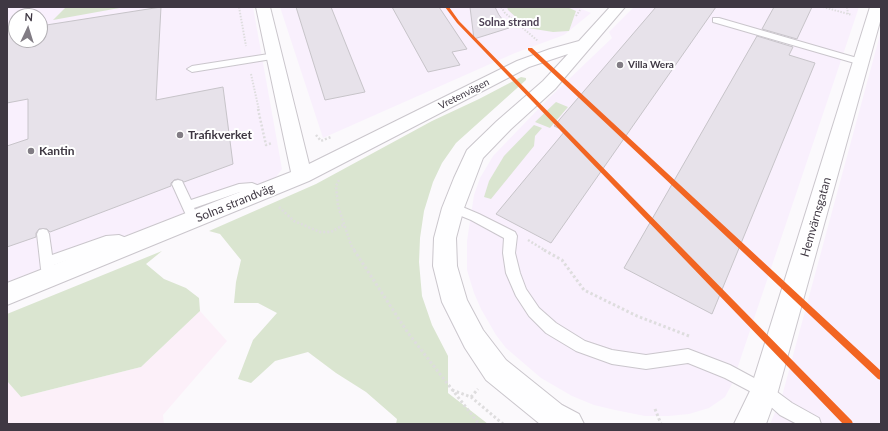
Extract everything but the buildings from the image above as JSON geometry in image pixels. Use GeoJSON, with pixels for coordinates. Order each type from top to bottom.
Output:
{"type":"FeatureCollection","features":[{"type":"Feature","properties":{"kind":"street"},"geometry":{"type":"LineString","coordinates":[[263,7],[302,176]]}},
{"type":"Feature","properties":{"kind":"street","name":"Hemvärnsgatan"},"geometry":{"type":"LineString","coordinates":[[749,424],[753,419],[764,392],[877,7]]}},
{"type":"Feature","properties":{"kind":"street"},"geometry":{"type":"LineString","coordinates":[[570,424],[552,415],[496,370],[474,340],[455,302],[445,266],[445,238],[453,208],[474,155],[504,125],[549,85],[586,44],[611,9]]}},
{"type":"Feature","properties":{"kind":"street","name":"Vretenvägen"},"geometry":{"type":"LineString","coordinates":[[302,176],[523,64],[556,52],[586,44]]}},
{"type":"Feature","properties":{"kind":"street","name":"Solna strandväg"},"geometry":{"type":"LineString","coordinates":[[7,294],[48,270],[131,245],[190,213],[263,192],[302,176]]}},
{"type":"Feature","properties":{"kind":"lane"},"geometry":{"type":"LineString","coordinates":[[716,20],[860,66]]}},
{"type":"Feature","properties":{"kind":"lane"},"geometry":{"type":"LineString","coordinates":[[772,43],[860,66]]}},
{"type":"Feature","properties":{"kind":"lane"},"geometry":{"type":"LineString","coordinates":[[192,69],[275,56]]}},
{"type":"Feature","properties":{"kind":"lane"},"geometry":{"type":"LineString","coordinates":[[178,184],[190,213]]}},
{"type":"Feature","properties":{"kind":"lane"},"geometry":{"type":"LineString","coordinates":[[453,208],[475,217],[511,236],[509,253],[513,273],[521,292],[534,312],[551,328],[581,346],[612,357],[646,362],[688,356],[730,372],[813,424]]}},
{"type":"Feature","properties":{"kind":"lane"},"geometry":{"type":"LineString","coordinates":[[43,234],[48,270]]}},
{"type":"Feature","properties":{"kind":"path"},"geometry":{"type":"LineString","coordinates":[[501,7],[505,13],[544,45]]}},
{"type":"Feature","properties":{"kind":"path"},"geometry":{"type":"LineString","coordinates":[[823,7],[852,15]]}},
{"type":"Feature","properties":{"kind":"path"},"geometry":{"type":"LineString","coordinates":[[847,7],[848,14]]}},
{"type":"Feature","properties":{"kind":"path"},"geometry":{"type":"LineString","coordinates":[[576,16],[580,10]]}},
{"type":"Feature","properties":{"kind":"path"},"geometry":{"type":"LineString","coordinates":[[313,131],[320,142],[330,137]]}},
{"type":"Feature","properties":{"kind":"path"},"geometry":{"type":"LineString","coordinates":[[341,175],[336,186],[338,206],[343,225],[351,245],[365,269],[408,332],[479,424]]}},
{"type":"Feature","properties":{"kind":"path"},"geometry":{"type":"LineString","coordinates":[[263,192],[294,221],[305,226],[320,232],[331,232],[343,225]]}},
{"type":"Feature","properties":{"kind":"path"},"geometry":{"type":"LineString","coordinates":[[522,237],[562,260],[584,290],[637,316],[694,338]]}},
{"type":"Feature","properties":{"kind":"path"},"geometry":{"type":"LineString","coordinates":[[452,390],[471,397],[503,424]]}},
{"type":"Feature","properties":{"kind":"path"},"geometry":{"type":"LineString","coordinates":[[655,409],[661,424]]}},
{"type":"Feature","properties":{"kind":"shaded area"},"geometry":{"type":"Polygon","coordinates":[[[7,7],[253,7],[282,169],[276,177],[7,282],[7,7]]]}},
{"type":"Feature","properties":{"kind":"shaded area"},"geometry":{"type":"Polygon","coordinates":[[[280,7],[577,7],[591,13],[564,35],[515,53],[323,138],[280,7]]]}},
{"type":"Feature","properties":{"kind":"shaded area"},"geometry":{"type":"Polygon","coordinates":[[[634,7],[859,7],[732,384],[725,397],[709,408],[689,414],[645,416],[594,405],[572,396],[541,378],[506,348],[496,335],[481,309],[467,270],[467,241],[474,195],[480,178],[493,156],[547,100],[612,38],[609,32],[634,7]]]}},
{"type":"Feature","properties":{"kind":"shaded area"},"geometry":{"type":"Polygon","coordinates":[[[881,31],[881,424],[770,424],[782,396],[881,31]]]}},
{"type":"Feature","properties":{"kind":"shaded area"},"geometry":{"type":"Polygon","coordinates":[[[200,311],[227,341],[163,415],[164,424],[7,424],[7,381],[21,397],[141,367],[200,311]]]}},
{"type":"Feature","properties":{"kind":"green space"},"geometry":{"type":"Polygon","coordinates":[[[66,7],[125,7],[53,20],[66,7]]]}},
{"type":"Feature","properties":{"kind":"green space"},"geometry":{"type":"Polygon","coordinates":[[[507,7],[567,7],[576,11],[569,31],[553,32],[528,28],[508,10],[507,7]]]}},
{"type":"Feature","properties":{"kind":"green space"},"geometry":{"type":"Polygon","coordinates":[[[521,77],[526,78],[526,80],[456,143],[442,163],[433,182],[424,211],[420,238],[419,262],[422,296],[432,325],[448,356],[448,393],[488,424],[396,424],[397,419],[366,392],[336,373],[308,352],[275,361],[251,383],[238,379],[253,340],[277,313],[258,303],[234,303],[236,282],[241,260],[220,234],[209,231],[316,184],[432,121],[521,77]]]}},
{"type":"Feature","properties":{"kind":"green space"},"geometry":{"type":"Polygon","coordinates":[[[556,102],[568,107],[550,128],[535,122],[556,102]]]}},
{"type":"Feature","properties":{"kind":"green space"},"geometry":{"type":"Polygon","coordinates":[[[534,125],[542,128],[535,136],[534,146],[491,199],[484,197],[489,181],[504,156],[534,125]]]}},
{"type":"Feature","properties":{"kind":"green space"},"geometry":{"type":"Polygon","coordinates":[[[162,251],[146,264],[164,279],[186,288],[199,298],[200,311],[141,367],[21,397],[7,381],[7,314],[162,251]]]}},
{"type":"Feature","properties":{"kind":"transit line"},"geometry":{"type":"LineString","coordinates":[[447,7],[458,22],[849,424]]}},
{"type":"Feature","properties":{"kind":"transit line"},"geometry":{"type":"LineString","coordinates":[[530,49],[881,376]]}},
{"type":"Feature","properties":{"kind":"place","name":"Villa Wera"},"geometry":{"type":"Point","coordinates":[620,65]}},
{"type":"Feature","properties":{"kind":"place","name":"Trafikverket"},"geometry":{"type":"Point","coordinates":[180,135]}},
{"type":"Feature","properties":{"kind":"place","name":"Kantin"},"geometry":{"type":"Point","coordinates":[31,151]}},
{"type":"Feature","properties":{"kind":"district","name":"Solna strand"},"geometry":{"type":"Point","coordinates":[509,22]}}]}
